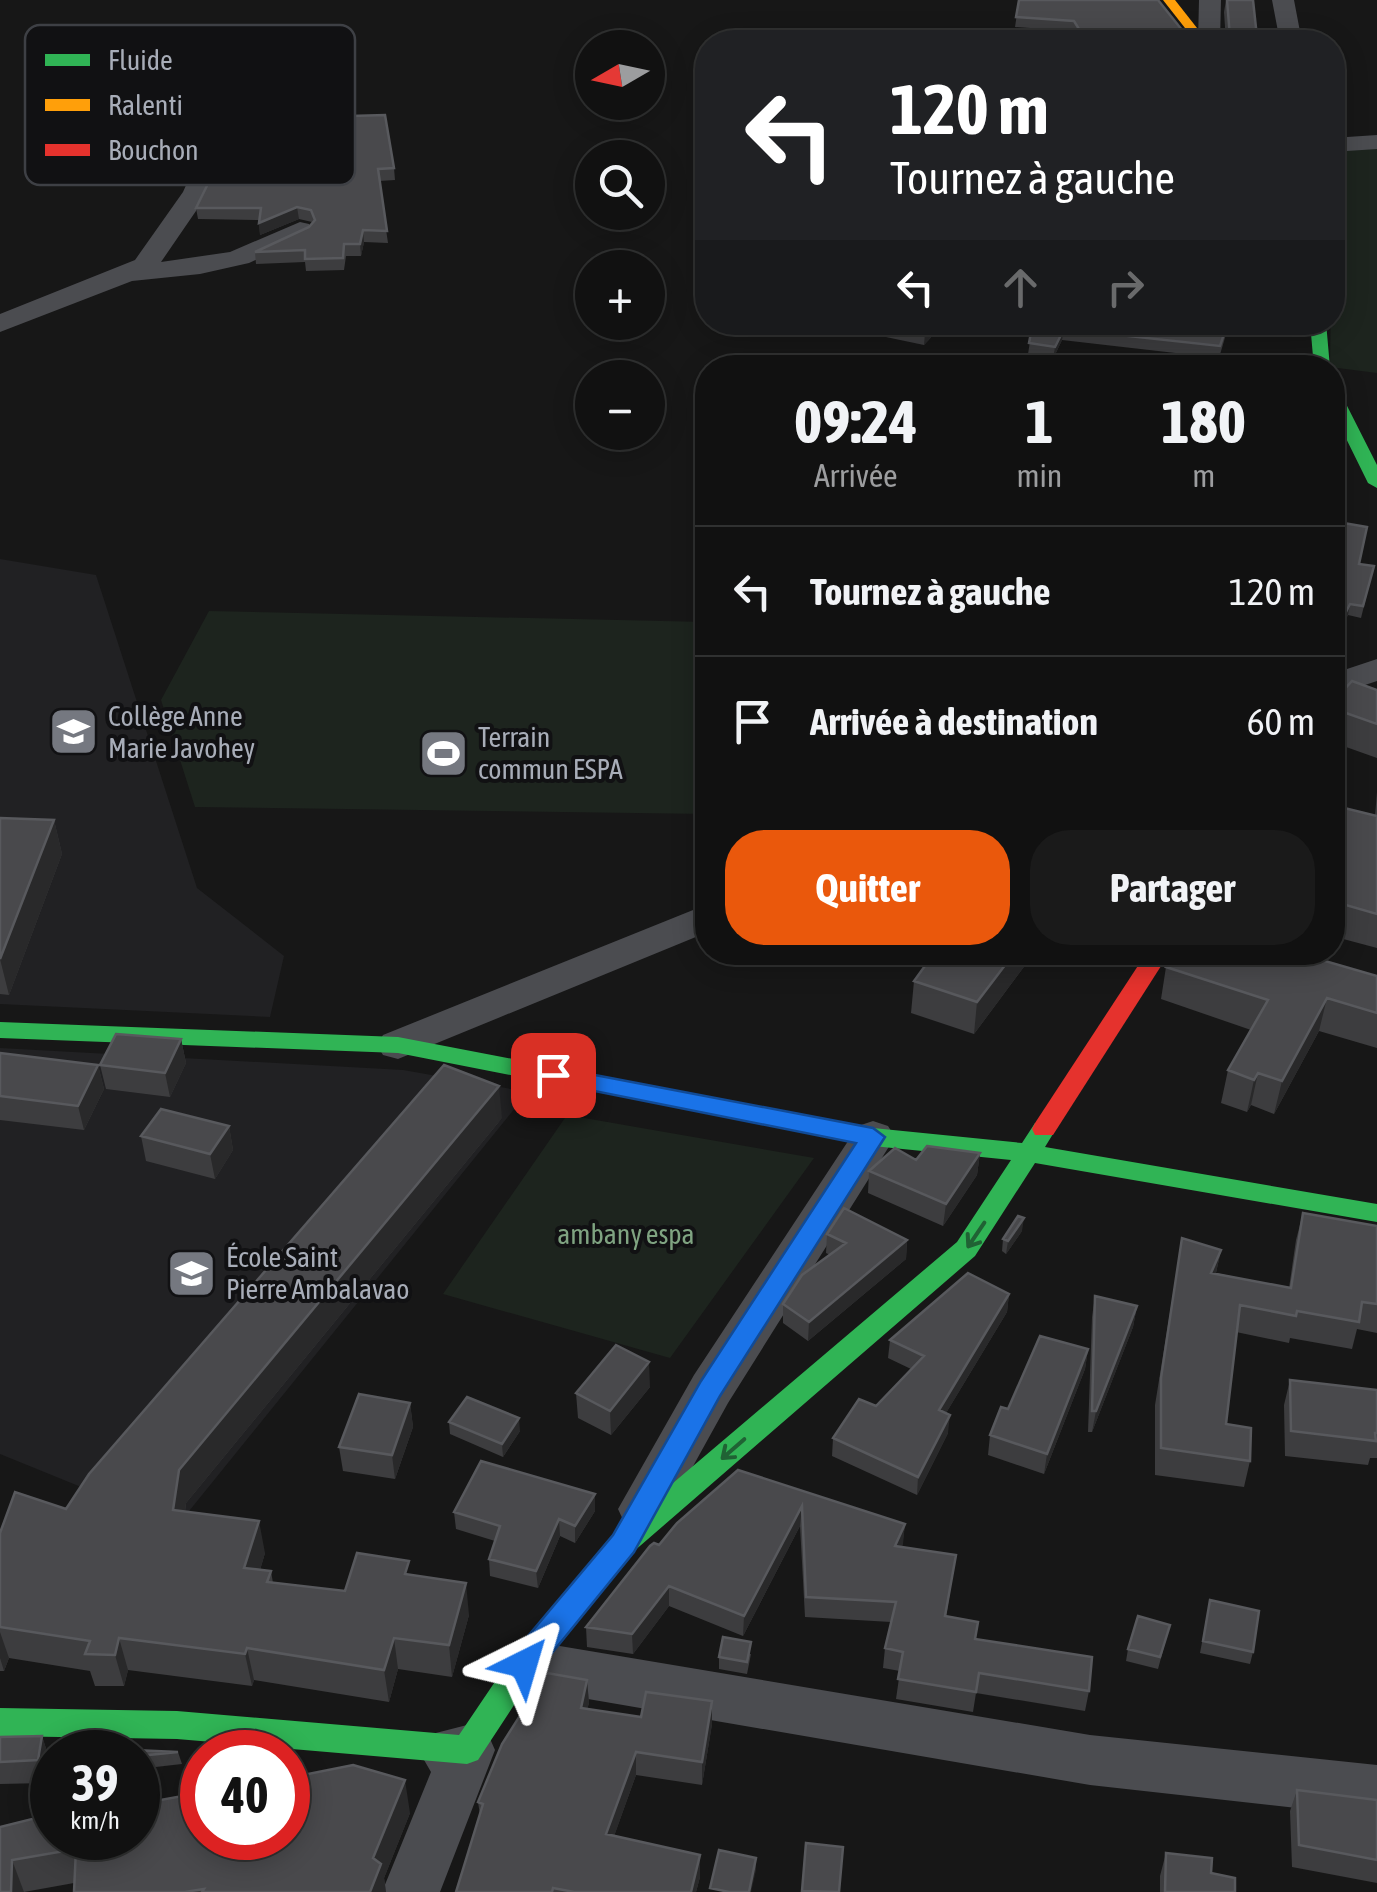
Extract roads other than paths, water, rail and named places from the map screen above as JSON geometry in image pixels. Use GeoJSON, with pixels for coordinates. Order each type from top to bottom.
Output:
{"type":"FeatureCollection","features":[{"type":"Feature","properties":{"kind":"street"},"geometry":{"type":"LineString","coordinates":[[1169,0],[1195,30]]}},
{"type":"Feature","properties":{"kind":"street"},"geometry":{"type":"LineString","coordinates":[[1207,30],[1210,0]]}},
{"type":"Feature","properties":{"kind":"street"},"geometry":{"type":"LineString","coordinates":[[1284,0],[1289,30]]}},
{"type":"Feature","properties":{"kind":"street"},"geometry":{"type":"LineString","coordinates":[[1345,144],[1377,142]]}},
{"type":"Feature","properties":{"kind":"street"},"geometry":{"type":"LineString","coordinates":[[0,324],[146,266],[199,185]]}},
{"type":"Feature","properties":{"kind":"street"},"geometry":{"type":"LineString","coordinates":[[134,272],[225,264],[300,230]]}},
{"type":"Feature","properties":{"kind":"street"},"geometry":{"type":"LineString","coordinates":[[1345,418],[1377,482]]}},
{"type":"Feature","properties":{"kind":"street"},"geometry":{"type":"LineString","coordinates":[[1345,681],[1377,669]]}},
{"type":"Feature","properties":{"kind":"street"},"geometry":{"type":"LineString","coordinates":[[398,1045],[473,1018],[622,948],[695,922]]}},
{"type":"Feature","properties":{"kind":"street"},"geometry":{"type":"LineString","coordinates":[[411,1892],[467,1750],[524,1664],[624,1543],[966,1249],[1151,965]]}},
{"type":"Feature","properties":{"kind":"street"},"geometry":{"type":"LineString","coordinates":[[0,1030],[398,1045],[873,1137],[1030,1153],[1377,1213]]}},
{"type":"Feature","properties":{"kind":"street"},"geometry":{"type":"LineString","coordinates":[[624,1543],[711,1388],[873,1137]]}},
{"type":"Feature","properties":{"kind":"street"},"geometry":{"type":"LineString","coordinates":[[524,1664],[1090,1760],[1377,1792]]}},
{"type":"Feature","properties":{"kind":"street"},"geometry":{"type":"LineString","coordinates":[[0,1722],[177,1725],[467,1750]]}},
{"type":"Feature","properties":{"kind":"street"},"geometry":{"type":"LineString","coordinates":[[310,1778],[467,1750]]}},
{"type":"Feature","properties":{"kind":"place","name":"Collège Anne Marie Javohey"},"geometry":{"type":"Point","coordinates":[73,732]}},
{"type":"Feature","properties":{"kind":"place","name":"Terrain commun ESPA"},"geometry":{"type":"Point","coordinates":[443,753]}},
{"type":"Feature","properties":{"kind":"place","name":"École Saint Pierre Ambalavao"},"geometry":{"type":"Point","coordinates":[191,1273]}},
{"type":"Feature","properties":{"kind":"park label","name":"ambany espa"},"geometry":{"type":"Point","coordinates":[626,1234]}}]}
